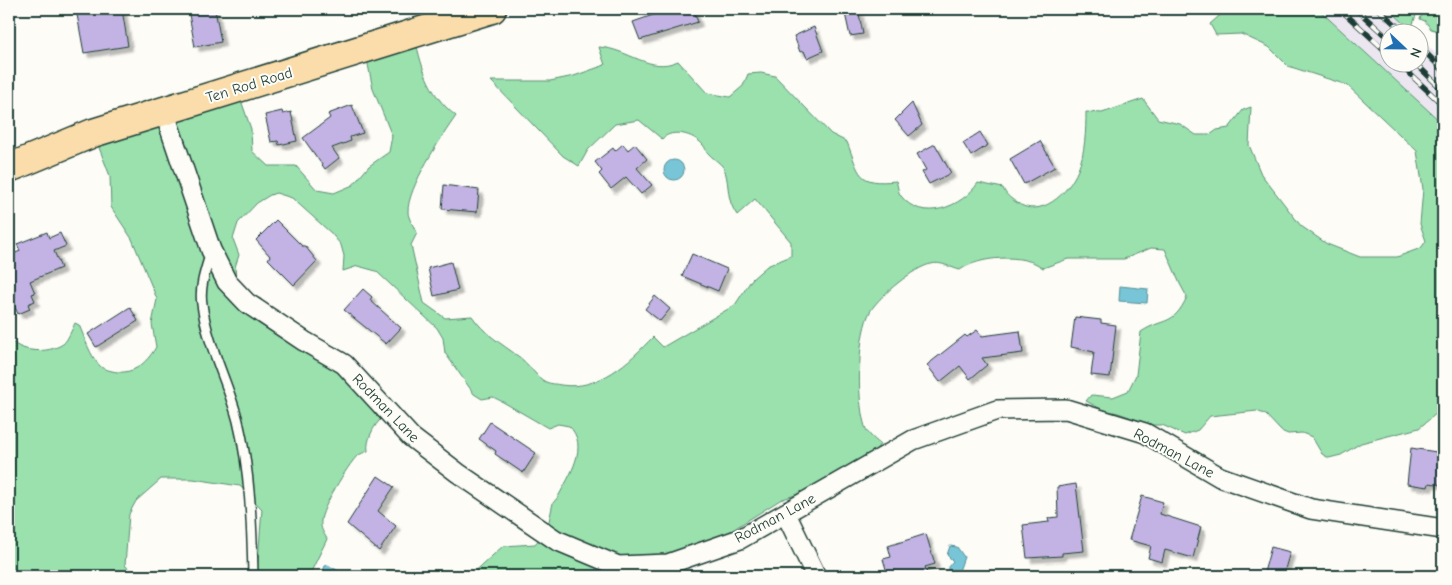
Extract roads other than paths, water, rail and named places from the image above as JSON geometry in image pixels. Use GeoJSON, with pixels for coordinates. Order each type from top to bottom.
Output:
{"type":"FeatureCollection","features":[{"type":"Feature","properties":{"kind":"main road","name":"Ten Rod Road"},"geometry":{"type":"LineString","coordinates":[[9,168],[93,133],[492,9]]}},
{"type":"Feature","properties":{"kind":"street","name":"Rodman Lane"},"geometry":{"type":"LineString","coordinates":[[164,111],[211,250],[227,282],[247,303],[304,341],[344,364],[411,437],[458,473],[556,540],[618,566],[668,564],[740,539],[913,440],[997,410],[1066,409],[1144,433],[1220,477],[1311,509],[1443,529]]}},
{"type":"Feature","properties":{"kind":"street"},"geometry":{"type":"LineString","coordinates":[[786,514],[816,576]]}},
{"type":"Feature","properties":{"kind":"lane"},"geometry":{"type":"LineString","coordinates":[[211,250],[203,277],[201,303],[210,342],[238,420],[244,449],[249,492],[253,576]]}},
{"type":"Feature","properties":{"kind":"water"},"geometry":{"type":"Polygon","coordinates":[[[674,160],[681,163],[684,170],[681,177],[674,180],[667,177],[664,170],[667,163],[674,160]]]}},
{"type":"Feature","properties":{"kind":"water"},"geometry":{"type":"Polygon","coordinates":[[[1120,286],[1148,289],[1147,303],[1119,301],[1120,286]]]}},
{"type":"Feature","properties":{"kind":"water"},"geometry":{"type":"Polygon","coordinates":[[[950,546],[957,547],[964,557],[959,571],[954,576],[948,573],[948,567],[953,561],[947,555],[950,546]]]}},
{"type":"Feature","properties":{"kind":"water"},"geometry":{"type":"Polygon","coordinates":[[[328,565],[347,576],[321,576],[325,566],[328,565]]]}},
{"type":"Feature","properties":{"kind":"railway"},"geometry":{"type":"LineString","coordinates":[[1340,9],[1380,46]]}},
{"type":"Feature","properties":{"kind":"railway"},"geometry":{"type":"LineString","coordinates":[[1356,9],[1380,31]]}},
{"type":"Feature","properties":{"kind":"railway"},"geometry":{"type":"LineString","coordinates":[[1378,9],[1393,22]]}},
{"type":"Feature","properties":{"kind":"railway"},"geometry":{"type":"LineString","coordinates":[[1430,57],[1443,70]]}},
{"type":"Feature","properties":{"kind":"railway"},"geometry":{"type":"LineString","coordinates":[[1408,72],[1443,105]]}},
{"type":"Feature","properties":{"kind":"railway"},"geometry":{"type":"LineString","coordinates":[[1424,72],[1443,90]]}}]}
